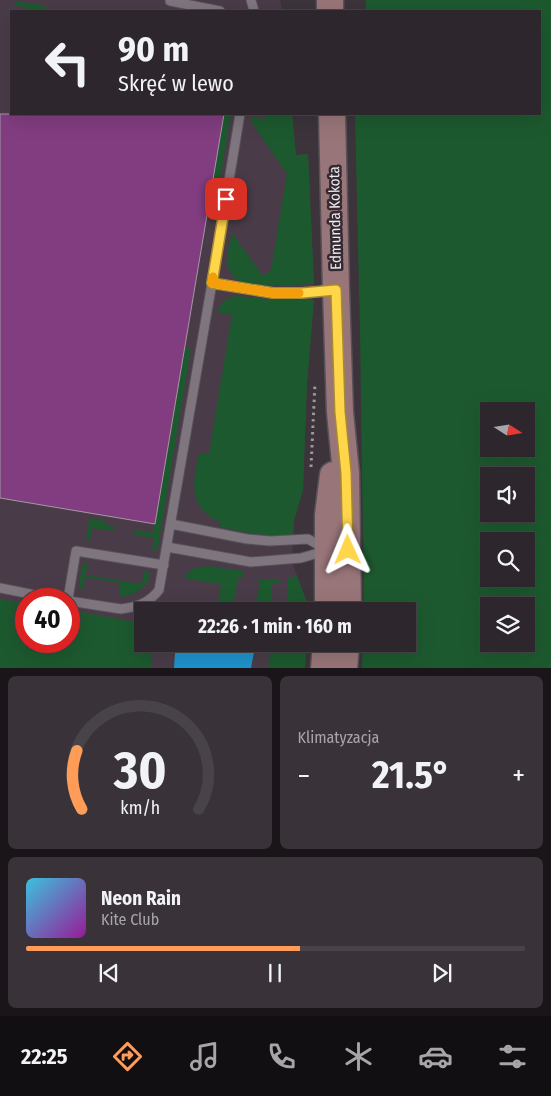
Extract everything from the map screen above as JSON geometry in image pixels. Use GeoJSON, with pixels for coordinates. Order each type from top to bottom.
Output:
{"type":"FeatureCollection","features":[{"type":"Feature","properties":{"kind":"street","name":"Edmunda Kokota"},"geometry":{"type":"LineString","coordinates":[[332,115],[340,412],[346,473],[324,536],[345,602]]}},
{"type":"Feature","properties":{"kind":"street","name":"Edmunda Kokota"},"geometry":{"type":"LineString","coordinates":[[328,602],[324,536],[340,412]]}},
{"type":"Feature","properties":{"kind":"street"},"geometry":{"type":"LineString","coordinates":[[324,668],[325,652]]}},
{"type":"Feature","properties":{"kind":"street"},"geometry":{"type":"LineString","coordinates":[[344,668],[345,652]]}},
{"type":"Feature","properties":{"kind":"lane"},"geometry":{"type":"LineString","coordinates":[[170,0],[215,10]]}},
{"type":"Feature","properties":{"kind":"lane"},"geometry":{"type":"LineString","coordinates":[[80,602],[121,609],[144,604],[159,590],[240,115]]}},
{"type":"Feature","properties":{"kind":"lane"},"geometry":{"type":"LineString","coordinates":[[212,283],[273,293],[336,290]]}},
{"type":"Feature","properties":{"kind":"lane"},"geometry":{"type":"LineString","coordinates":[[171,524],[247,539],[270,541],[324,536]]}},
{"type":"Feature","properties":{"kind":"lane"},"geometry":{"type":"LineString","coordinates":[[167,547],[251,562],[301,558],[324,536]]}},
{"type":"Feature","properties":{"kind":"lane"},"geometry":{"type":"LineString","coordinates":[[70,588],[76,551],[164,565]]}},
{"type":"Feature","properties":{"kind":"lane"},"geometry":{"type":"LineString","coordinates":[[0,588],[15,591]]}},
{"type":"Feature","properties":{"kind":"shaded area"},"geometry":{"type":"Polygon","coordinates":[[[0,0],[280,0],[282,10],[10,10],[10,115],[292,115],[296,155],[308,154],[314,283],[307,384],[303,490],[294,520],[292,562],[307,602],[134,602],[134,652],[306,652],[305,668],[0,668],[0,0]]]}},
{"type":"Feature","properties":{"kind":"green space"},"geometry":{"type":"Polygon","coordinates":[[[366,0],[551,0],[551,668],[362,668],[363,652],[416,652],[416,602],[364,602],[355,115],[541,115],[541,10],[366,10],[366,0]]]}},
{"type":"Feature","properties":{"kind":"green space"},"geometry":{"type":"Polygon","coordinates":[[[15,1],[46,6],[45,10],[28,10],[28,8],[15,5],[15,1]]]}},
{"type":"Feature","properties":{"kind":"green space"},"geometry":{"type":"Polygon","coordinates":[[[224,115],[231,115],[215,211],[208,210],[224,115]]]}},
{"type":"Feature","properties":{"kind":"green space"},"geometry":{"type":"Polygon","coordinates":[[[266,115],[292,115],[296,155],[308,154],[314,283],[260,285],[250,283],[235,278],[227,264],[232,233],[263,276],[271,270],[287,174],[252,123],[251,117],[265,119],[266,115]]]}},
{"type":"Feature","properties":{"kind":"green space"},"geometry":{"type":"Polygon","coordinates":[[[237,296],[277,300],[314,300],[307,384],[303,490],[294,520],[293,534],[276,536],[220,527],[221,523],[203,511],[196,499],[194,486],[199,453],[209,454],[232,315],[218,312],[224,301],[237,296]]]}},
{"type":"Feature","properties":{"kind":"green space"},"geometry":{"type":"Polygon","coordinates":[[[185,348],[191,349],[158,547],[157,550],[152,552],[154,538],[134,535],[135,530],[153,533],[185,348]]]}},
{"type":"Feature","properties":{"kind":"green space"},"geometry":{"type":"Polygon","coordinates":[[[90,518],[106,521],[105,525],[114,526],[113,531],[92,528],[88,542],[86,538],[90,518]]]}},
{"type":"Feature","properties":{"kind":"green space"},"geometry":{"type":"Polygon","coordinates":[[[88,561],[86,575],[141,584],[146,570],[150,576],[144,586],[129,595],[119,597],[120,583],[85,577],[83,591],[79,586],[82,566],[88,561]]]}},
{"type":"Feature","properties":{"kind":"green space"},"geometry":{"type":"Polygon","coordinates":[[[209,566],[244,571],[243,578],[238,578],[234,601],[240,602],[218,602],[221,584],[186,578],[185,575],[194,568],[209,566]]]}},
{"type":"Feature","properties":{"kind":"green space"},"geometry":{"type":"Polygon","coordinates":[[[297,576],[307,602],[287,602],[288,578],[297,576]]]}},
{"type":"Feature","properties":{"kind":"green space"},"geometry":{"type":"Polygon","coordinates":[[[255,579],[278,579],[280,583],[271,584],[272,602],[256,602],[260,581],[255,579]]]}},
{"type":"Feature","properties":{"kind":"green space"},"geometry":{"type":"Polygon","coordinates":[[[0,599],[15,601],[15,653],[80,653],[80,612],[134,622],[134,652],[152,652],[151,668],[0,668],[0,599]]]}},
{"type":"Feature","properties":{"kind":"green space"},"geometry":{"type":"Polygon","coordinates":[[[271,652],[306,652],[305,668],[268,668],[271,652]]]}},
{"type":"Feature","properties":{"kind":"water"},"geometry":{"type":"Polygon","coordinates":[[[254,652],[251,668],[174,668],[175,653],[254,652]]]}},
{"type":"Feature","properties":{"kind":"building"},"geometry":{"type":"Polygon","coordinates":[[[0,114],[224,115],[155,524],[0,498],[0,114]]]}},
{"type":"Feature","properties":{"kind":"slow traffic"},"geometry":{"type":"LineString","coordinates":[[213,277],[212,283],[273,293],[299,293]]}},
{"type":"Feature","properties":{"kind":"route"},"geometry":{"type":"LineString","coordinates":[[226,199],[212,283],[273,293],[336,290],[340,412],[346,473],[348,550]]}}]}
